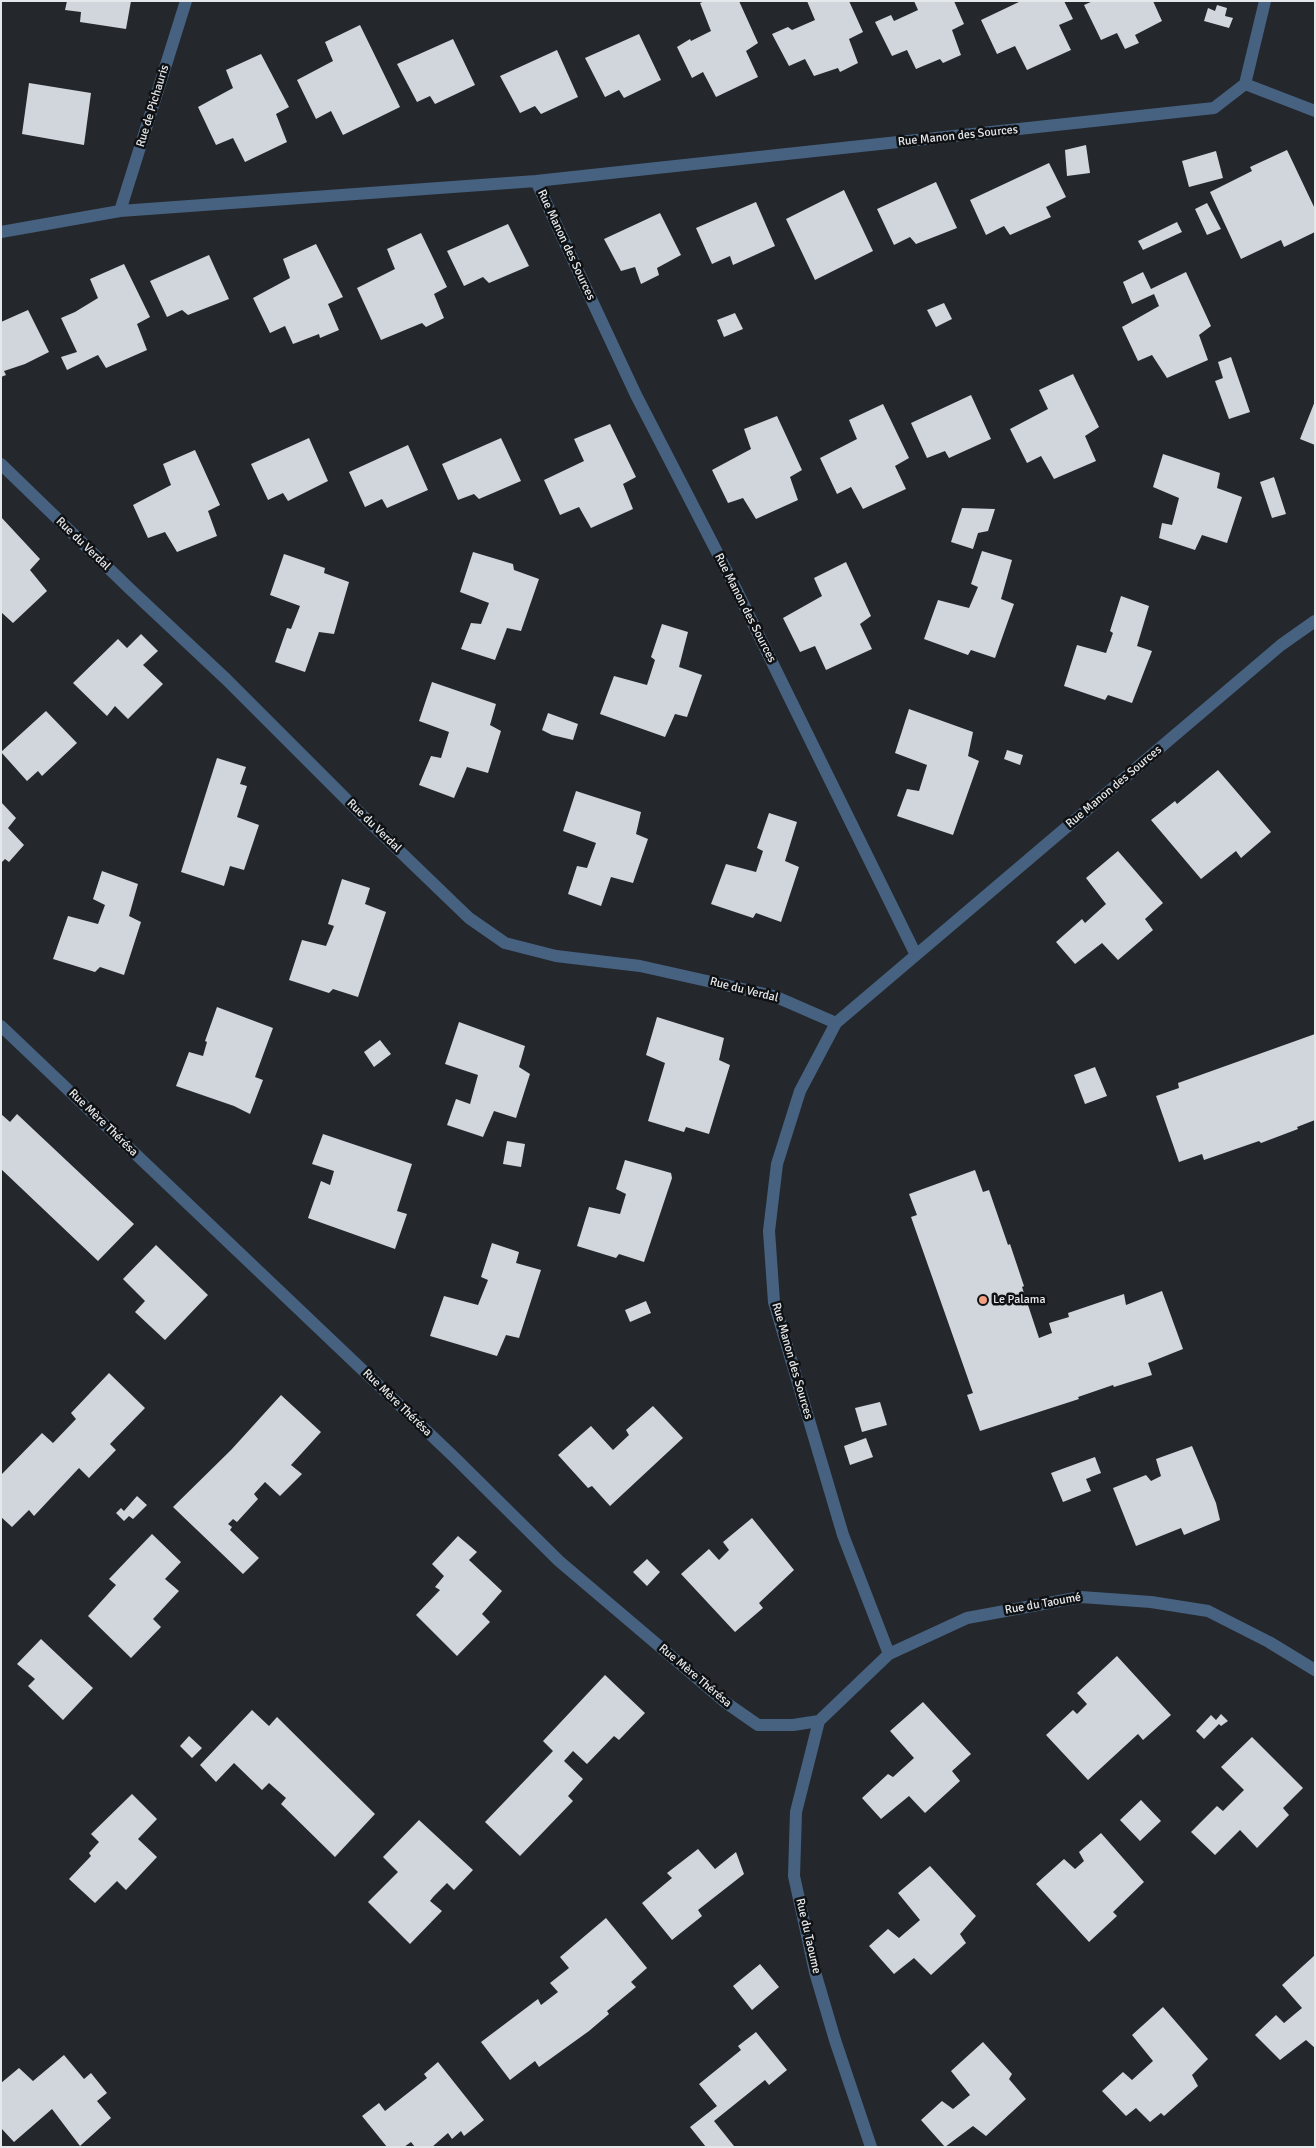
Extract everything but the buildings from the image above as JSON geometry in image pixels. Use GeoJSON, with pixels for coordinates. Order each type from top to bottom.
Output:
{"type":"FeatureCollection","features":[{"type":"Feature","properties":{"kind":"street","name":"Rue de Pichauris"},"geometry":{"type":"LineString","coordinates":[[120,212],[186,1]]}},
{"type":"Feature","properties":{"kind":"street"},"geometry":{"type":"LineString","coordinates":[[1265,1],[1245,84],[1315,111]]}},
{"type":"Feature","properties":{"kind":"street","name":"Rue Manon des Sources"},"geometry":{"type":"LineString","coordinates":[[916,955],[737,591],[636,395],[536,181],[1214,108],[1245,84]]}},
{"type":"Feature","properties":{"kind":"street"},"geometry":{"type":"LineString","coordinates":[[1,232],[120,212],[536,181]]}},
{"type":"Feature","properties":{"kind":"street","name":"Rue du Verdal"},"geometry":{"type":"LineString","coordinates":[[1,464],[130,590],[226,679],[469,918],[505,943],[556,956],[640,966],[774,996],[836,1023]]}},
{"type":"Feature","properties":{"kind":"street","name":"Rue Manon des Sources"},"geometry":{"type":"LineString","coordinates":[[889,1654],[843,1535],[774,1302],[769,1232],[777,1164],[800,1091],[836,1023],[1281,645],[1315,621]]}},
{"type":"Feature","properties":{"kind":"street","name":"Rue Mère Thérésa"},"geometry":{"type":"LineString","coordinates":[[1,1026],[438,1442],[559,1561],[725,1702],[758,1725],[793,1725],[819,1721]]}},
{"type":"Feature","properties":{"kind":"street","name":"Rue du Taoumé"},"geometry":{"type":"LineString","coordinates":[[819,1721],[889,1654],[967,1618],[1081,1597],[1151,1602],[1208,1611],[1269,1642],[1315,1670]]}},
{"type":"Feature","properties":{"kind":"street","name":"Rue du Taoume"},"geometry":{"type":"LineString","coordinates":[[819,1721],[796,1812],[794,1876],[815,1972],[871,2147]]}},
{"type":"Feature","properties":{"kind":"place","name":"Le Palama"},"geometry":{"type":"Point","coordinates":[983,1300]}}]}
